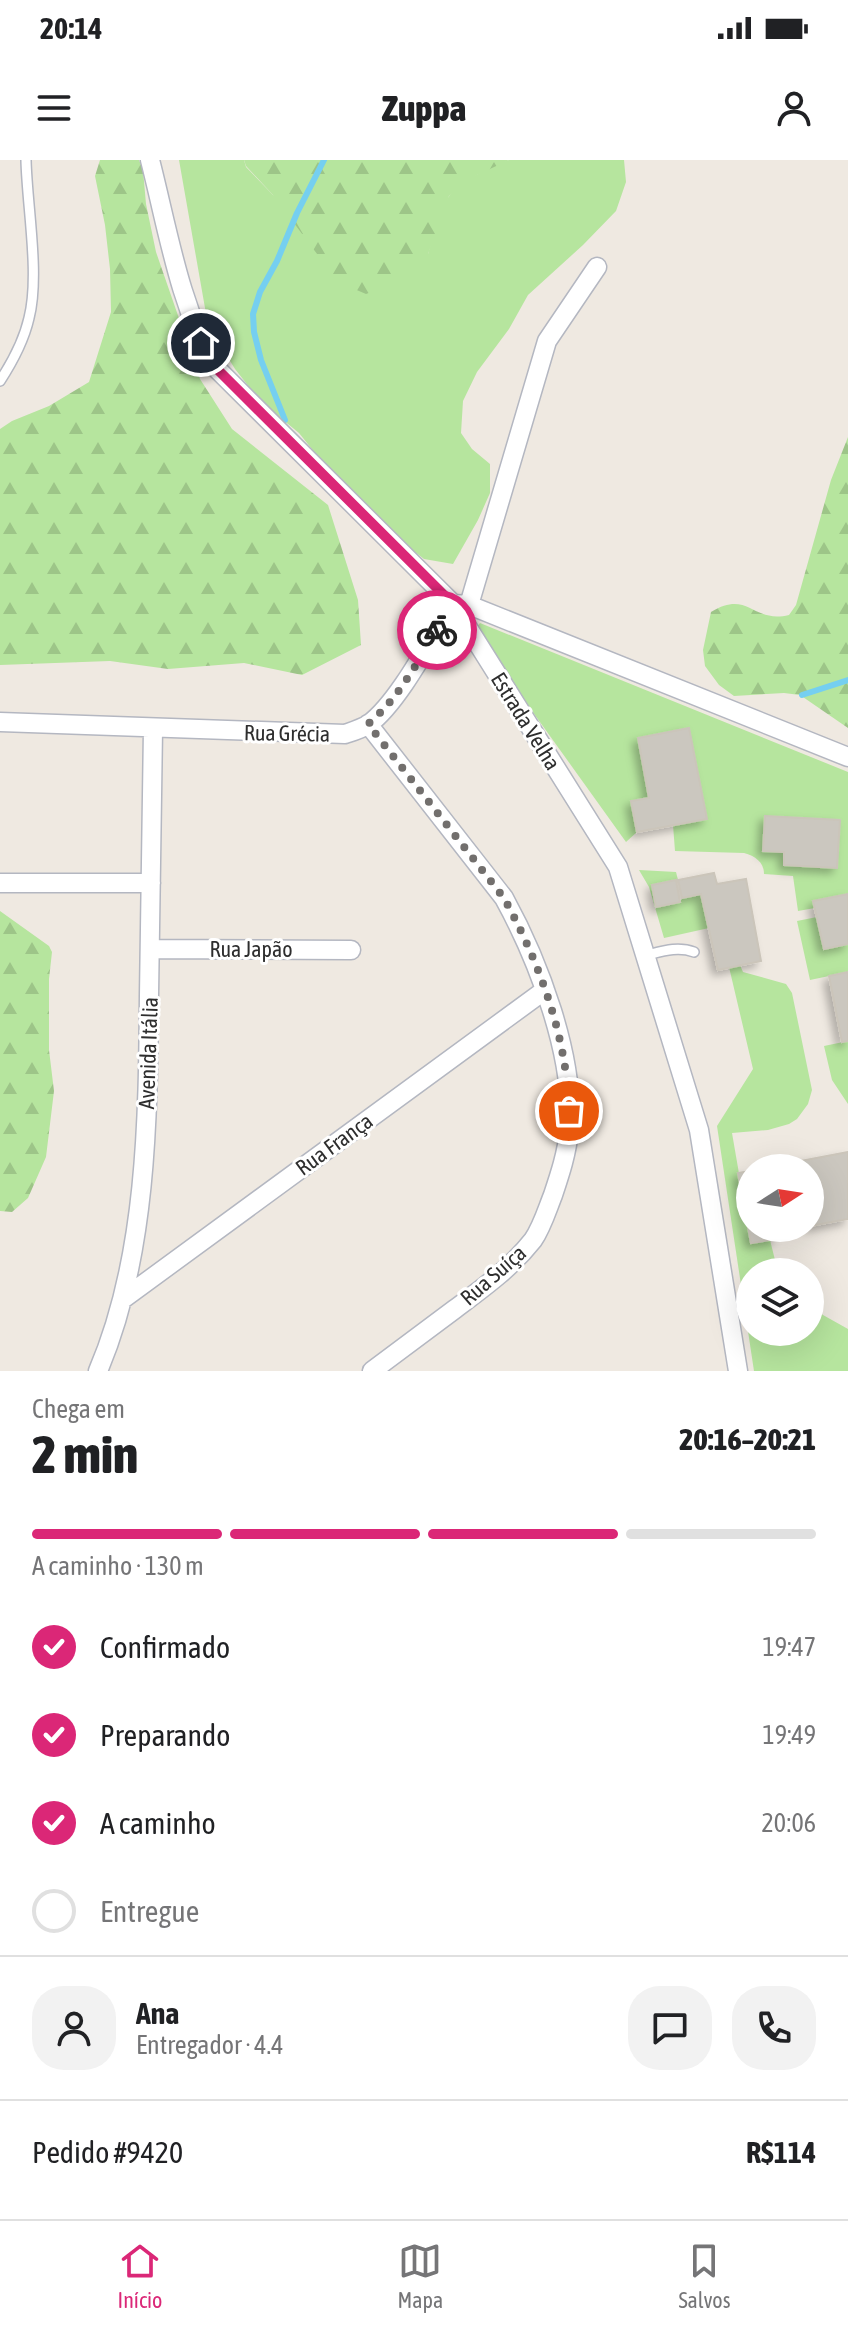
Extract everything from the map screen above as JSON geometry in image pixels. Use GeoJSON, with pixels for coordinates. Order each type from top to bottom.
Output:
{"type":"FeatureCollection","features":[{"type":"Feature","properties":{"kind":"street","name":"Estrada Velha"},"geometry":{"type":"LineString","coordinates":[[150,160],[190,316],[215,367],[461,605],[618,867],[699,1130],[738,1371]]}},
{"type":"Feature","properties":{"kind":"street"},"geometry":{"type":"LineString","coordinates":[[368,724],[379,715],[461,605],[547,341],[597,267]]}},
{"type":"Feature","properties":{"kind":"street"},"geometry":{"type":"LineString","coordinates":[[461,605],[848,757]]}},
{"type":"Feature","properties":{"kind":"street","name":"Rua Grécia"},"geometry":{"type":"LineString","coordinates":[[0,722],[334,734],[345,734],[368,724]]}},
{"type":"Feature","properties":{"kind":"street","name":"Rua Suíça"},"geometry":{"type":"LineString","coordinates":[[368,724],[504,898],[520,928],[545,990],[558,1031],[569,1094],[569,1128],[561,1173],[535,1237],[496,1278],[372,1371]]}},
{"type":"Feature","properties":{"kind":"street","name":"Avenida Itália"},"geometry":{"type":"LineString","coordinates":[[98,1371],[130,1270],[144,1148],[148,1084],[153,729]]}},
{"type":"Feature","properties":{"kind":"street"},"geometry":{"type":"LineString","coordinates":[[0,883],[151,883]]}},
{"type":"Feature","properties":{"kind":"street","name":"Rua Japão"},"geometry":{"type":"LineString","coordinates":[[150,949],[351,950]]}},
{"type":"Feature","properties":{"kind":"street","name":"Rua França"},"geometry":{"type":"LineString","coordinates":[[123,1299],[545,990]]}},
{"type":"Feature","properties":{"kind":"lane"},"geometry":{"type":"LineString","coordinates":[[0,381],[21,344],[30,316],[33,289],[26,160]]}},
{"type":"Feature","properties":{"kind":"lane"},"geometry":{"type":"LineString","coordinates":[[647,955],[667,949],[694,952]]}},
{"type":"Feature","properties":{"kind":"green space"},"geometry":{"type":"Polygon","coordinates":[[[100,160],[139,160],[156,252],[200,379],[232,429],[328,505],[358,600],[361,645],[302,675],[244,663],[168,669],[110,661],[0,665],[0,429],[49,406],[89,382],[111,312],[105,225],[95,176],[100,160]]]}},
{"type":"Feature","properties":{"kind":"green space"},"geometry":{"type":"Polygon","coordinates":[[[179,160],[244,160],[246,167],[273,195],[428,254],[450,195],[469,179],[494,166],[509,160],[624,160],[626,182],[616,211],[528,295],[509,329],[477,372],[463,401],[461,433],[472,449],[490,464],[490,493],[453,564],[424,559],[360,509],[299,433],[261,402],[235,369],[208,325],[179,160]]]}},
{"type":"Feature","properties":{"kind":"green space"},"geometry":{"type":"Polygon","coordinates":[[[244,160],[509,160],[477,175],[449,196],[428,254],[404,280],[366,294],[338,282],[244,160]]]}},
{"type":"Feature","properties":{"kind":"green space"},"geometry":{"type":"Polygon","coordinates":[[[848,437],[848,728],[800,695],[734,696],[719,685],[705,666],[703,650],[711,612],[734,604],[777,617],[789,615],[796,605],[831,480],[848,437]]]}},
{"type":"Feature","properties":{"kind":"green space"},"geometry":{"type":"Polygon","coordinates":[[[480,623],[848,772],[848,894],[814,901],[815,908],[798,911],[793,876],[764,874],[761,863],[752,856],[744,853],[675,851],[673,825],[706,819],[688,728],[638,738],[649,798],[631,802],[637,832],[626,842],[474,630],[480,623]],[[765,816],[784,852],[784,865],[837,867],[840,820],[765,816]]]}},
{"type":"Feature","properties":{"kind":"green space"},"geometry":{"type":"Polygon","coordinates":[[[639,870],[676,872],[678,880],[652,885],[656,907],[701,894],[709,928],[664,938],[649,887],[639,870]]]}},
{"type":"Feature","properties":{"kind":"green space"},"geometry":{"type":"Polygon","coordinates":[[[0,911],[49,946],[52,952],[49,1050],[54,1091],[46,1157],[28,1198],[12,1212],[0,1211],[0,911]]]}},
{"type":"Feature","properties":{"kind":"green space"},"geometry":{"type":"Polygon","coordinates":[[[817,917],[824,949],[848,944],[848,972],[810,980],[797,921],[817,917]]]}},
{"type":"Feature","properties":{"kind":"green space"},"geometry":{"type":"Polygon","coordinates":[[[740,965],[743,972],[786,984],[792,993],[812,1090],[808,1104],[789,1124],[768,1130],[732,1133],[736,1156],[736,1242],[770,1242],[774,1258],[737,1258],[717,1126],[753,1069],[729,967],[740,965]]]}},
{"type":"Feature","properties":{"kind":"green space"},"geometry":{"type":"Polygon","coordinates":[[[848,1041],[848,1104],[832,1080],[824,1046],[848,1041]]]}},
{"type":"Feature","properties":{"kind":"green space"},"geometry":{"type":"Polygon","coordinates":[[[824,1316],[848,1329],[848,1371],[754,1371],[750,1346],[824,1346],[824,1316]]]}},
{"type":"Feature","properties":{"kind":"building"},"geometry":{"type":"Polygon","coordinates":[[[689,728],[707,819],[637,832],[631,801],[649,798],[638,738],[689,728]]]}},
{"type":"Feature","properties":{"kind":"building"},"geometry":{"type":"Polygon","coordinates":[[[765,816],[840,820],[837,868],[784,865],[784,852],[763,851],[765,816]]]}},
{"type":"Feature","properties":{"kind":"building"},"geometry":{"type":"Polygon","coordinates":[[[714,873],[717,884],[746,879],[761,961],[718,970],[701,894],[682,898],[678,880],[714,873]]]}},
{"type":"Feature","properties":{"kind":"building"},"geometry":{"type":"Polygon","coordinates":[[[676,880],[680,902],[656,907],[652,885],[676,880]]]}},
{"type":"Feature","properties":{"kind":"building"},"geometry":{"type":"Polygon","coordinates":[[[848,894],[848,944],[824,949],[813,901],[848,894]]]}},
{"type":"Feature","properties":{"kind":"building"},"geometry":{"type":"Polygon","coordinates":[[[848,972],[848,1041],[842,1042],[829,976],[848,972]]]}},
{"type":"Feature","properties":{"kind":"building"},"geometry":{"type":"Polygon","coordinates":[[[848,1152],[848,1219],[824,1223],[824,1157],[848,1152]]]}},
{"type":"Feature","properties":{"kind":"waterway"},"geometry":{"type":"LineString","coordinates":[[285,420],[261,360],[253,314],[260,292],[324,160]]}},
{"type":"Feature","properties":{"kind":"waterway"},"geometry":{"type":"LineString","coordinates":[[802,695],[848,680]]}},
{"type":"Feature","properties":{"kind":"way so far"},"geometry":{"type":"LineString","coordinates":[[437,630],[408,677],[379,715],[368,724],[504,898],[520,928],[558,1031],[569,1111]]}},
{"type":"Feature","properties":{"kind":"route"},"geometry":{"type":"LineString","coordinates":[[201,343],[215,367],[453,604],[437,630]]}}]}
